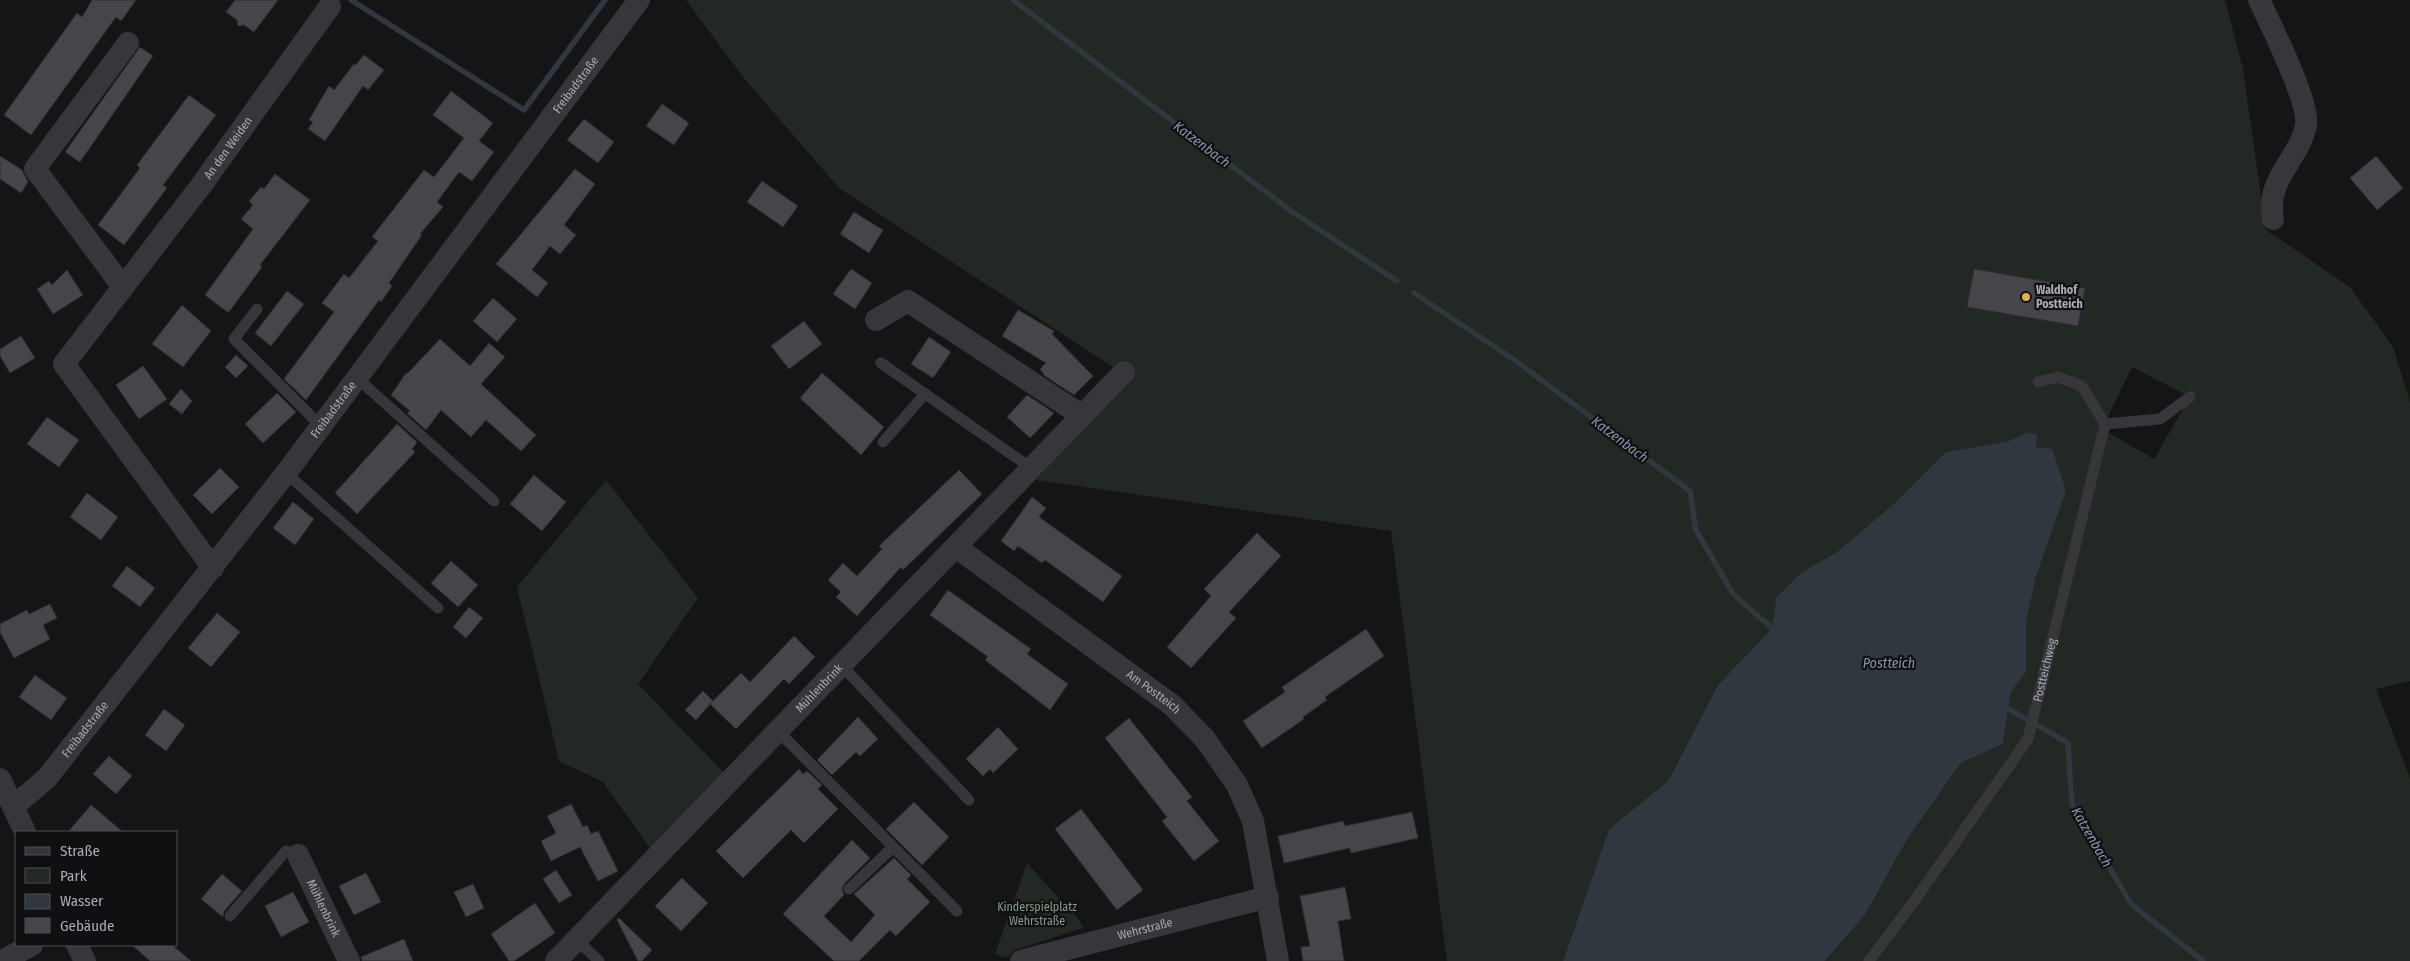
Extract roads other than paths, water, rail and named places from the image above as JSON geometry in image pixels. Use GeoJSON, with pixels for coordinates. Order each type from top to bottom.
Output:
{"type":"FeatureCollection","features":[{"type":"Feature","properties":{"kind":"street","name":"Freibadstraße"},"geometry":{"type":"LineString","coordinates":[[14,806],[47,778],[213,568],[358,378],[639,0]]}},
{"type":"Feature","properties":{"kind":"street"},"geometry":{"type":"LineString","coordinates":[[2260,0],[2306,107],[2304,133],[2279,177],[2270,206],[2273,219]]}},
{"type":"Feature","properties":{"kind":"street","name":"An den Weiden"},"geometry":{"type":"LineString","coordinates":[[213,568],[64,364],[200,187],[330,6]]}},
{"type":"Feature","properties":{"kind":"street"},"geometry":{"type":"LineString","coordinates":[[123,287],[35,169],[128,43]]}},
{"type":"Feature","properties":{"kind":"street"},"geometry":{"type":"LineString","coordinates":[[876,320],[908,301],[1081,415]]}},
{"type":"Feature","properties":{"kind":"street","name":"Mühlenbrink"},"geometry":{"type":"LineString","coordinates":[[556,961],[1124,372]]}},
{"type":"Feature","properties":{"kind":"street","name":"Am Postteich"},"geometry":{"type":"LineString","coordinates":[[956,548],[1172,705],[1205,739],[1237,785],[1253,821],[1268,897]]}},
{"type":"Feature","properties":{"kind":"street"},"geometry":{"type":"LineString","coordinates":[[0,779],[25,831]]}},
{"type":"Feature","properties":{"kind":"street","name":"Mühlenbrink"},"geometry":{"type":"LineString","coordinates":[[298,855],[349,961]]}},
{"type":"Feature","properties":{"kind":"street"},"geometry":{"type":"LineString","coordinates":[[1268,897],[1278,961]]}},
{"type":"Feature","properties":{"kind":"street","name":"Wehrstraße"},"geometry":{"type":"LineString","coordinates":[[1021,961],[1268,897]]}},
{"type":"Feature","properties":{"kind":"street"},"geometry":{"type":"LineString","coordinates":[[2,961],[30,946]]}},
{"type":"Feature","properties":{"kind":"street"},"geometry":{"type":"LineString","coordinates":[[78,946],[85,961]]}},
{"type":"Feature","properties":{"kind":"lane"},"geometry":{"type":"LineString","coordinates":[[257,309],[234,339],[321,426]]}},
{"type":"Feature","properties":{"kind":"lane"},"geometry":{"type":"LineString","coordinates":[[881,363],[1031,468]]}},
{"type":"Feature","properties":{"kind":"lane"},"geometry":{"type":"LineString","coordinates":[[2038,382],[2058,377],[2082,386],[2105,424],[2160,420],[2190,397]]}},
{"type":"Feature","properties":{"kind":"lane"},"geometry":{"type":"LineString","coordinates":[[358,378],[494,501]]}},
{"type":"Feature","properties":{"kind":"lane"},"geometry":{"type":"LineString","coordinates":[[883,442],[925,394]]}},
{"type":"Feature","properties":{"kind":"lane","name":"Postteichweg"},"geometry":{"type":"LineString","coordinates":[[1869,961],[1915,900],[2028,739],[2105,424]]}},
{"type":"Feature","properties":{"kind":"lane"},"geometry":{"type":"LineString","coordinates":[[286,473],[438,608]]}},
{"type":"Feature","properties":{"kind":"lane"},"geometry":{"type":"LineString","coordinates":[[842,666],[969,800]]}},
{"type":"Feature","properties":{"kind":"lane"},"geometry":{"type":"LineString","coordinates":[[778,731],[957,910]]}},
{"type":"Feature","properties":{"kind":"lane"},"geometry":{"type":"LineString","coordinates":[[849,889],[893,847]]}},
{"type":"Feature","properties":{"kind":"lane"},"geometry":{"type":"LineString","coordinates":[[230,916],[286,850],[298,855]]}},
{"type":"Feature","properties":{"kind":"lane"},"geometry":{"type":"LineString","coordinates":[[576,939],[599,961]]}},
{"type":"Feature","properties":{"kind":"water","name":"Postteich"},"geometry":{"type":"Polygon","coordinates":[[[2027,432],[2037,434],[2036,447],[2052,449],[2066,491],[2036,577],[2026,623],[2026,672],[2011,692],[2003,744],[1961,763],[1908,838],[1865,915],[1825,961],[1563,961],[1609,829],[1668,781],[1718,685],[1772,628],[1776,598],[1802,572],[1837,552],[1897,501],[1946,452],[2009,441],[2027,432]]]}},
{"type":"Feature","properties":{"kind":"waterway"},"geometry":{"type":"LineString","coordinates":[[351,0],[524,110],[605,0]]}},
{"type":"Feature","properties":{"kind":"waterway","name":"Katzenbach"},"geometry":{"type":"LineString","coordinates":[[1013,0],[1291,211],[1397,281]]}},
{"type":"Feature","properties":{"kind":"waterway","name":"Katzenbach"},"geometry":{"type":"LineString","coordinates":[[1414,293],[1516,361],[1690,491],[1696,530],[1733,594],[1772,628]]}},
{"type":"Feature","properties":{"kind":"waterway","name":"Katzenbach"},"geometry":{"type":"LineString","coordinates":[[2007,708],[2068,743],[2072,804],[2131,904],[2203,961]]}},
{"type":"Feature","properties":{"kind":"place","name":"Waldhof Postteich"},"geometry":{"type":"Point","coordinates":[2026,297]}},
{"type":"Feature","properties":{"kind":"park label","name":"Kinderspielplatz Wehrstraße"},"geometry":{"type":"Point","coordinates":[1037,914]}}]}
